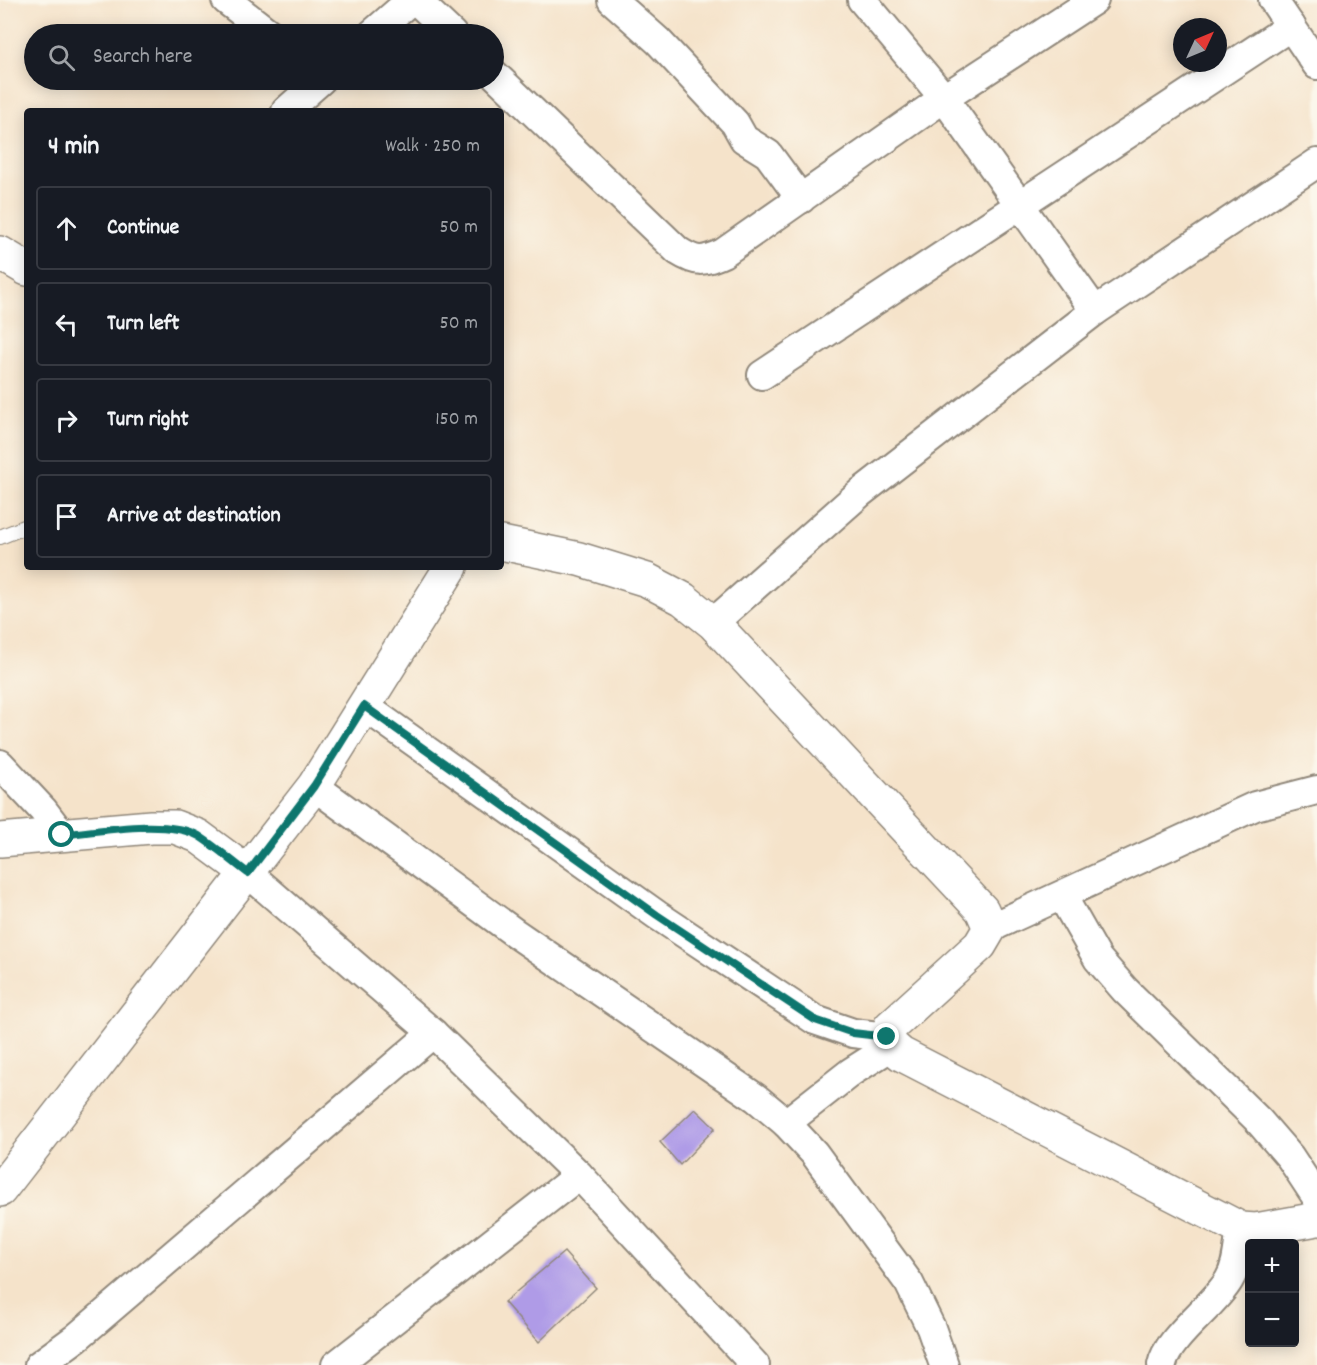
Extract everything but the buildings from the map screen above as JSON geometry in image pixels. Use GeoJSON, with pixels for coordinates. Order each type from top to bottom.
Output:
{"type":"FeatureCollection","features":[{"type":"Feature","properties":{"kind":"main road"},"geometry":{"type":"LineString","coordinates":[[0,253],[24,267]]}},
{"type":"Feature","properties":{"kind":"main road"},"geometry":{"type":"LineString","coordinates":[[504,544],[579,559],[646,580],[683,599],[713,623],[982,910],[990,928],[980,945],[890,1027],[889,1042],[901,1054],[1241,1229],[1256,1230],[1317,1219]]}},
{"type":"Feature","properties":{"kind":"main road"},"geometry":{"type":"LineString","coordinates":[[0,1190],[314,786],[449,570]]}},
{"type":"Feature","properties":{"kind":"main road"},"geometry":{"type":"LineString","coordinates":[[0,840],[175,827],[198,836],[248,873]]}},
{"type":"Feature","properties":{"kind":"street"},"geometry":{"type":"LineString","coordinates":[[226,0],[257,24]]}},
{"type":"Feature","properties":{"kind":"street"},"geometry":{"type":"LineString","coordinates":[[383,24],[411,0]]}},
{"type":"Feature","properties":{"kind":"street"},"geometry":{"type":"LineString","coordinates":[[416,0],[441,24]]}},
{"type":"Feature","properties":{"kind":"street"},"geometry":{"type":"LineString","coordinates":[[612,0],[658,41],[735,123],[744,140],[768,154],[801,199]]}},
{"type":"Feature","properties":{"kind":"street"},"geometry":{"type":"LineString","coordinates":[[862,0],[944,98],[1095,311]]}},
{"type":"Feature","properties":{"kind":"street"},"geometry":{"type":"LineString","coordinates":[[504,84],[678,251],[693,260],[706,261],[723,253],[944,98],[1094,0]]}},
{"type":"Feature","properties":{"kind":"street"},"geometry":{"type":"LineString","coordinates":[[1273,0],[1317,65]]}},
{"type":"Feature","properties":{"kind":"street"},"geometry":{"type":"LineString","coordinates":[[762,375],[1291,26]]}},
{"type":"Feature","properties":{"kind":"street"},"geometry":{"type":"LineString","coordinates":[[289,108],[310,90]]}},
{"type":"Feature","properties":{"kind":"street"},"geometry":{"type":"LineString","coordinates":[[713,623],[860,494],[1095,311],[1317,163]]}},
{"type":"Feature","properties":{"kind":"street"},"geometry":{"type":"LineString","coordinates":[[364,706],[657,915],[815,1020],[889,1042]]}},
{"type":"Feature","properties":{"kind":"street"},"geometry":{"type":"LineString","coordinates":[[0,764],[43,810],[62,835]]}},
{"type":"Feature","properties":{"kind":"street"},"geometry":{"type":"LineString","coordinates":[[314,786],[515,933],[756,1098],[786,1123],[814,1153],[909,1283],[932,1328],[944,1365]]}},
{"type":"Feature","properties":{"kind":"street"},"geometry":{"type":"LineString","coordinates":[[990,928],[1255,806],[1317,790]]}},
{"type":"Feature","properties":{"kind":"street"},"geometry":{"type":"LineString","coordinates":[[248,873],[433,1033],[579,1175],[755,1365]]}},
{"type":"Feature","properties":{"kind":"street"},"geometry":{"type":"LineString","coordinates":[[1062,896],[1098,959],[1125,990],[1258,1120],[1290,1157],[1317,1198]]}},
{"type":"Feature","properties":{"kind":"street"},"geometry":{"type":"LineString","coordinates":[[39,1365],[76,1338],[433,1033]]}},
{"type":"Feature","properties":{"kind":"street"},"geometry":{"type":"LineString","coordinates":[[786,1123],[889,1042]]}},
{"type":"Feature","properties":{"kind":"street"},"geometry":{"type":"LineString","coordinates":[[336,1365],[579,1175]]}},
{"type":"Feature","properties":{"kind":"street"},"geometry":{"type":"LineString","coordinates":[[1162,1365],[1168,1350],[1230,1279],[1236,1263],[1241,1229]]}},
{"type":"Feature","properties":{"kind":"lane"},"geometry":{"type":"LineString","coordinates":[[0,537],[24,527]]}},
{"type":"Feature","properties":{"kind":"route"},"geometry":{"type":"LineString","coordinates":[[62,835],[175,827],[198,836],[248,873],[314,786],[364,706],[657,915],[815,1020],[853,1033],[887,1037]]}}]}
